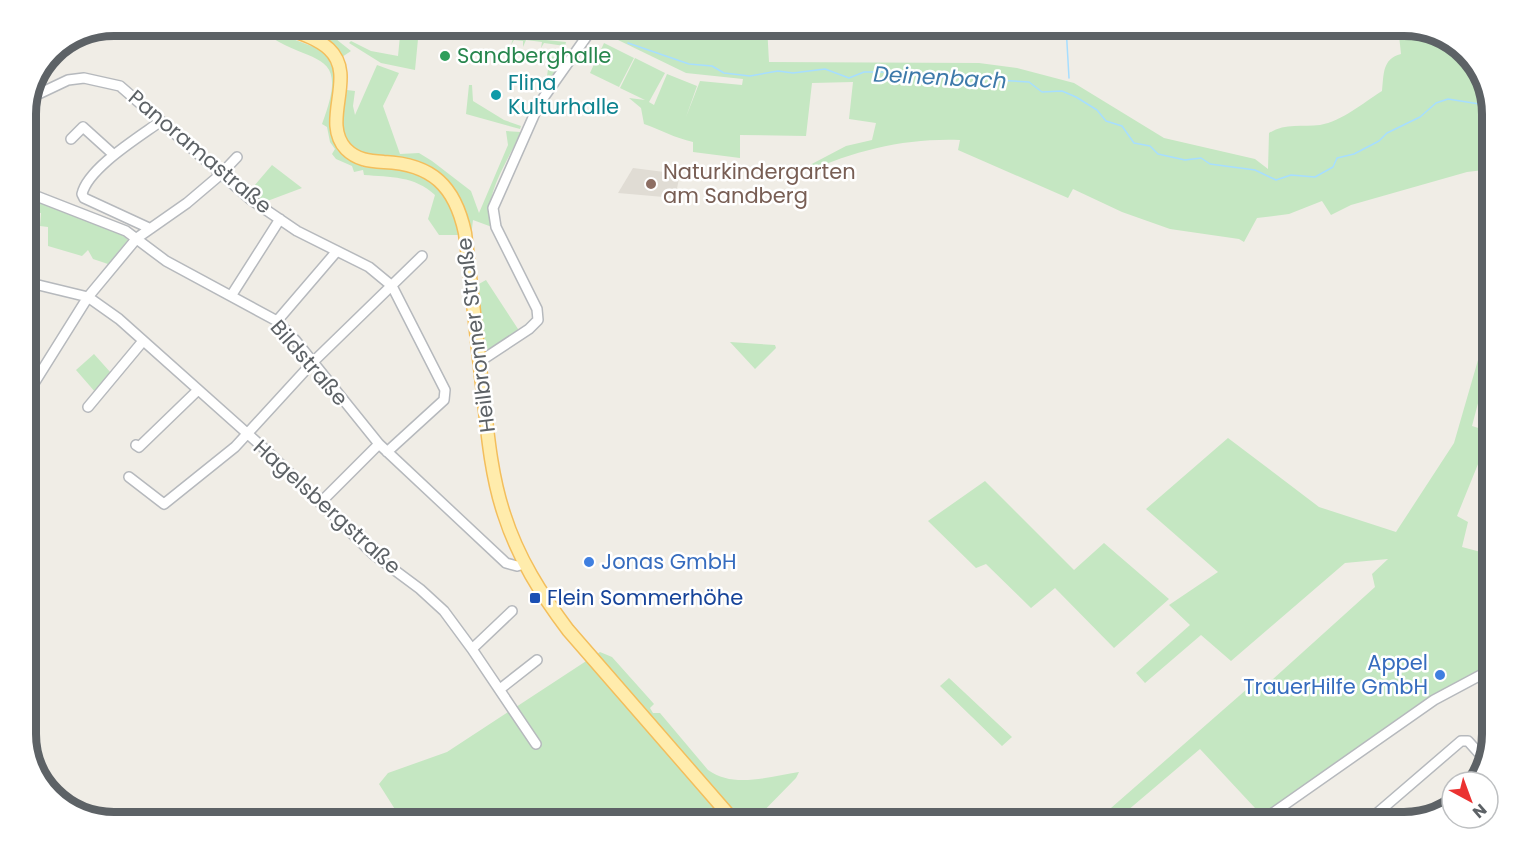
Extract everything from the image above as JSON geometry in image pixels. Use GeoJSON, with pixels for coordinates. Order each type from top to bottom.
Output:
{"type":"FeatureCollection","features":[{"type":"Feature","properties":{"kind":"main road","name":"Heilbronner Straße"},"geometry":{"type":"LineString","coordinates":[[305,36],[318,41],[336,58],[340,68],[338,135],[347,151],[360,159],[406,164],[422,169],[445,186],[461,212],[497,490],[504,516],[524,564],[543,596],[568,630],[726,812]]}},
{"type":"Feature","properties":{"kind":"street"},"geometry":{"type":"LineString","coordinates":[[479,362],[529,329],[538,320],[537,309],[496,227],[493,208],[502,184],[548,90],[587,36]]}},
{"type":"Feature","properties":{"kind":"street","name":"Panoramastraße"},"geometry":{"type":"LineString","coordinates":[[39,94],[68,80],[84,78],[120,86],[220,175],[280,219],[369,267],[392,286]]}},
{"type":"Feature","properties":{"kind":"street"},"geometry":{"type":"LineString","coordinates":[[149,228],[84,198],[82,195],[90,179],[114,155],[161,121]]}},
{"type":"Feature","properties":{"kind":"street"},"geometry":{"type":"LineString","coordinates":[[71,139],[83,127],[114,155]]}},
{"type":"Feature","properties":{"kind":"street"},"geometry":{"type":"LineString","coordinates":[[36,380],[88,297],[137,238],[187,203],[237,157]]}},
{"type":"Feature","properties":{"kind":"street","name":"Bildstraße"},"geometry":{"type":"LineString","coordinates":[[36,196],[111,224],[137,238],[166,261],[277,321],[387,452],[506,563],[517,566],[524,564]]}},
{"type":"Feature","properties":{"kind":"street"},"geometry":{"type":"LineString","coordinates":[[231,296],[280,219]]}},
{"type":"Feature","properties":{"kind":"street"},"geometry":{"type":"LineString","coordinates":[[277,321],[301,297],[337,251]]}},
{"type":"Feature","properties":{"kind":"street"},"geometry":{"type":"LineString","coordinates":[[129,477],[164,504],[247,434],[313,362],[422,256]]}},
{"type":"Feature","properties":{"kind":"street"},"geometry":{"type":"LineString","coordinates":[[36,284],[88,297]]}},
{"type":"Feature","properties":{"kind":"street"},"geometry":{"type":"LineString","coordinates":[[387,452],[444,400],[445,390],[392,286]]}},
{"type":"Feature","properties":{"kind":"street","name":"Hagelsbergstraße"},"geometry":{"type":"LineString","coordinates":[[88,297],[143,341],[247,434],[373,554],[420,589],[444,611],[536,744]]}},
{"type":"Feature","properties":{"kind":"street"},"geometry":{"type":"LineString","coordinates":[[88,407],[114,372],[143,341]]}},
{"type":"Feature","properties":{"kind":"street"},"geometry":{"type":"LineString","coordinates":[[136,445],[139,447],[158,431],[198,390]]}},
{"type":"Feature","properties":{"kind":"street"},"geometry":{"type":"LineString","coordinates":[[320,503],[379,444]]}},
{"type":"Feature","properties":{"kind":"street"},"geometry":{"type":"LineString","coordinates":[[472,649],[512,611]]}},
{"type":"Feature","properties":{"kind":"street"},"geometry":{"type":"LineString","coordinates":[[500,689],[537,660]]}},
{"type":"Feature","properties":{"kind":"street"},"geometry":{"type":"LineString","coordinates":[[1274,812],[1434,700],[1482,674]]}},
{"type":"Feature","properties":{"kind":"street"},"geometry":{"type":"LineString","coordinates":[[1380,812],[1461,741],[1468,741],[1480,751]]}},
{"type":"Feature","properties":{"kind":"shaded area","name":"Naturkindergarten am Sandberg"},"geometry":{"type":"Polygon","coordinates":[[[633,168],[680,174],[675,198],[618,193],[633,168]]]}},
{"type":"Feature","properties":{"kind":"green space"},"geometry":{"type":"Polygon","coordinates":[[[269,36],[285,36],[322,50],[329,57],[336,69],[331,124],[353,161],[363,167],[407,170],[425,177],[447,198],[461,235],[439,235],[428,219],[435,195],[419,184],[402,179],[364,175],[363,170],[354,172],[352,166],[336,159],[332,154],[335,149],[330,142],[327,127],[322,124],[330,99],[332,82],[329,70],[312,57],[269,36]]]}},
{"type":"Feature","properties":{"kind":"green space"},"geometry":{"type":"Polygon","coordinates":[[[308,36],[332,36],[351,51],[342,57],[308,36]]]}},
{"type":"Feature","properties":{"kind":"green space"},"geometry":{"type":"Polygon","coordinates":[[[400,36],[418,36],[415,70],[381,63],[349,43],[351,41],[371,51],[398,56],[400,36]]]}},
{"type":"Feature","properties":{"kind":"green space"},"geometry":{"type":"Polygon","coordinates":[[[475,36],[490,36],[489,40],[475,38],[475,36]]]}},
{"type":"Feature","properties":{"kind":"green space"},"geometry":{"type":"Polygon","coordinates":[[[514,36],[535,39],[536,36],[537,39],[544,40],[547,36],[546,40],[566,42],[565,46],[544,43],[541,48],[542,42],[526,40],[523,47],[523,41],[514,40],[511,45],[514,36]]]}},
{"type":"Feature","properties":{"kind":"green space"},"geometry":{"type":"Polygon","coordinates":[[[616,36],[768,36],[769,62],[979,63],[1017,68],[1074,83],[1164,138],[1255,159],[1268,169],[1269,133],[1287,127],[1328,123],[1352,111],[1382,91],[1387,63],[1401,54],[1399,36],[1415,37],[1434,42],[1452,52],[1469,70],[1474,79],[1481,98],[1482,109],[1482,170],[1467,172],[1351,205],[1331,215],[1322,201],[1289,214],[1257,218],[1244,242],[1239,239],[1170,229],[1122,212],[1073,189],[1068,198],[958,150],[960,140],[901,143],[844,157],[807,172],[808,166],[846,146],[872,140],[876,123],[849,119],[853,82],[812,83],[806,136],[740,135],[740,158],[693,152],[693,142],[644,124],[641,108],[629,98],[645,100],[620,88],[635,58],[665,73],[649,102],[654,105],[667,74],[697,86],[686,117],[700,81],[742,85],[743,79],[686,73],[616,39],[616,36]]]}},
{"type":"Feature","properties":{"kind":"green space"},"geometry":{"type":"Polygon","coordinates":[[[604,43],[634,58],[619,87],[590,73],[604,43]]]}},
{"type":"Feature","properties":{"kind":"green space"},"geometry":{"type":"Polygon","coordinates":[[[550,56],[561,58],[563,62],[548,80],[544,76],[547,76],[550,56]]]}},
{"type":"Feature","properties":{"kind":"green space"},"geometry":{"type":"Polygon","coordinates":[[[377,65],[399,73],[383,106],[400,154],[419,153],[432,161],[471,191],[479,213],[508,145],[506,131],[521,132],[493,191],[490,204],[492,227],[473,220],[471,237],[456,191],[431,168],[412,160],[368,154],[353,147],[348,141],[342,121],[347,90],[355,91],[353,106],[355,115],[377,65]]]}},
{"type":"Feature","properties":{"kind":"green space"},"geometry":{"type":"Polygon","coordinates":[[[469,85],[472,85],[473,101],[504,120],[521,126],[520,129],[466,114],[469,85]]]}},
{"type":"Feature","properties":{"kind":"green space"},"geometry":{"type":"Polygon","coordinates":[[[272,165],[302,188],[262,203],[248,193],[272,165]]]}},
{"type":"Feature","properties":{"kind":"green space"},"geometry":{"type":"Polygon","coordinates":[[[36,199],[112,227],[128,240],[108,264],[93,259],[88,250],[82,256],[48,246],[48,227],[40,226],[41,213],[36,213],[36,199]]]}},
{"type":"Feature","properties":{"kind":"green space"},"geometry":{"type":"Polygon","coordinates":[[[486,280],[520,332],[488,353],[484,349],[477,285],[486,280]]]}},
{"type":"Feature","properties":{"kind":"green space"},"geometry":{"type":"Polygon","coordinates":[[[730,342],[775,345],[776,348],[755,369],[730,342]]]}},
{"type":"Feature","properties":{"kind":"green space"},"geometry":{"type":"Polygon","coordinates":[[[1482,346],[1482,388],[1472,426],[1482,429],[1482,454],[1457,516],[1468,522],[1462,547],[1482,552],[1482,674],[1275,812],[1249,812],[1255,808],[1200,749],[1126,812],[1106,812],[1255,682],[1262,689],[1375,587],[1372,574],[1388,559],[1345,563],[1231,661],[1201,635],[1145,683],[1136,673],[1190,625],[1169,605],[1218,572],[1146,509],[1228,438],[1319,507],[1396,532],[1454,443],[1482,346]]]}},
{"type":"Feature","properties":{"kind":"green space"},"geometry":{"type":"Polygon","coordinates":[[[94,354],[111,373],[96,393],[76,370],[94,354]]]}},
{"type":"Feature","properties":{"kind":"green space"},"geometry":{"type":"Polygon","coordinates":[[[985,481],[1074,570],[1104,543],[1169,599],[1114,648],[1055,588],[1031,608],[986,564],[976,568],[928,521],[985,481]]]}},
{"type":"Feature","properties":{"kind":"green space"},"geometry":{"type":"Polygon","coordinates":[[[600,652],[612,657],[654,704],[650,708],[653,713],[660,713],[708,770],[718,776],[741,780],[799,772],[796,778],[763,812],[397,812],[379,784],[388,773],[447,752],[600,652]]]}},
{"type":"Feature","properties":{"kind":"green space"},"geometry":{"type":"Polygon","coordinates":[[[949,678],[1012,737],[1002,746],[940,686],[949,678]]]}},
{"type":"Feature","properties":{"kind":"waterway"},"geometry":{"type":"LineString","coordinates":[[1067,36],[1069,78]]}},
{"type":"Feature","properties":{"kind":"waterway","name":"Deinenbach"},"geometry":{"type":"LineString","coordinates":[[628,43],[689,64],[712,66],[724,73],[750,76],[778,71],[793,73],[825,69],[849,78],[864,72],[886,72],[898,78],[911,75],[944,77],[957,74],[986,75],[995,80],[1029,82],[1042,92],[1062,91],[1076,97],[1097,110],[1106,121],[1122,126],[1134,143],[1150,146],[1158,154],[1185,160],[1201,158],[1210,164],[1255,170],[1276,180],[1291,175],[1315,177],[1333,167],[1337,158],[1354,154],[1379,141],[1387,133],[1420,117],[1436,103],[1448,99],[1482,104]]}},
{"type":"Feature","properties":{"kind":"place","name":"Sandberghalle"},"geometry":{"type":"Point","coordinates":[445,56]}},
{"type":"Feature","properties":{"kind":"place","name":"Flina Kulturhalle"},"geometry":{"type":"Point","coordinates":[496,95]}},
{"type":"Feature","properties":{"kind":"place","name":"Naturkindergarten am Sandberg"},"geometry":{"type":"Point","coordinates":[651,184]}},
{"type":"Feature","properties":{"kind":"place","name":"Jonas GmbH"},"geometry":{"type":"Point","coordinates":[589,562]}},
{"type":"Feature","properties":{"kind":"place","name":"Flein Sommerhöhe"},"geometry":{"type":"Point","coordinates":[535,598]}},
{"type":"Feature","properties":{"kind":"place","name":"Appel TrauerHilfe GmbH"},"geometry":{"type":"Point","coordinates":[1440,675]}}]}
